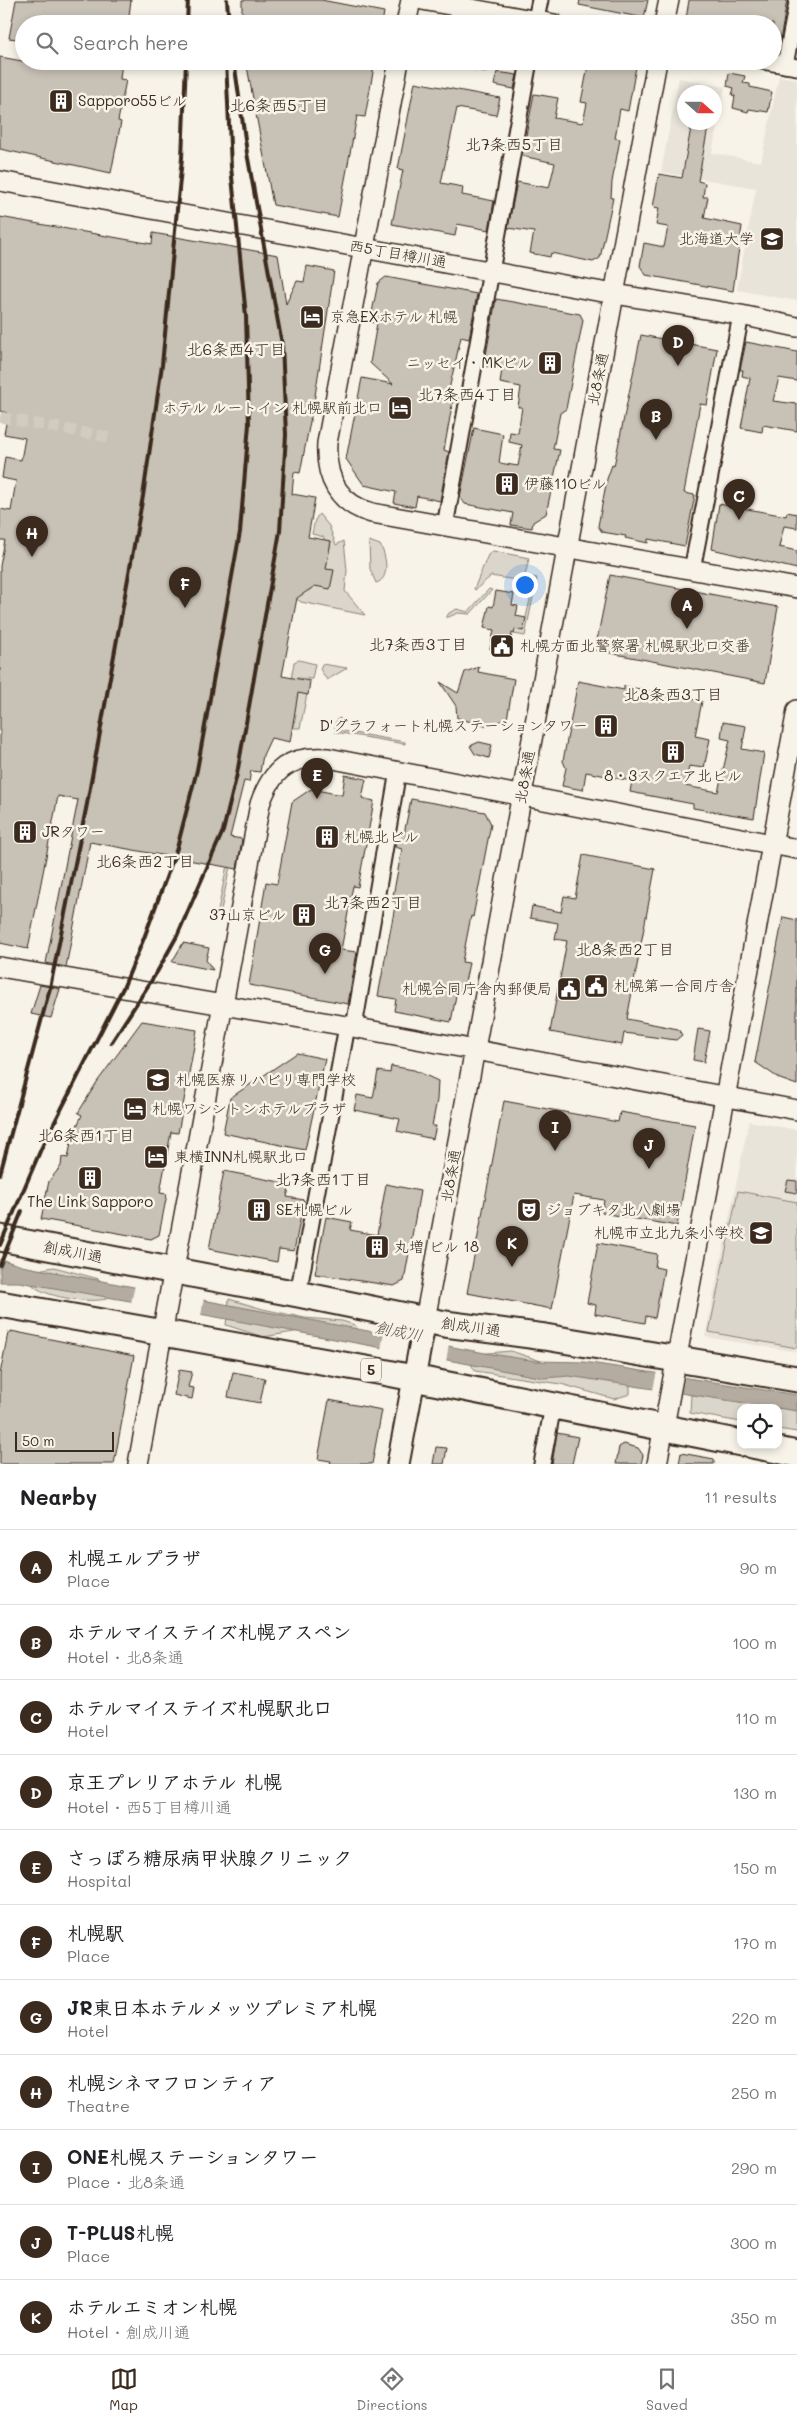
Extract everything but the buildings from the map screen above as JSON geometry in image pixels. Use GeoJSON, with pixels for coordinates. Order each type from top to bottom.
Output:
{"type":"FeatureCollection","features":[{"type":"Feature","properties":{"kind":"highway","name":"創成川通"},"geometry":{"type":"LineString","coordinates":[[0,1238],[172,1279],[298,1294],[423,1328],[675,1366],[797,1378]]}},
{"type":"Feature","properties":{"kind":"highway","name":"5"},"geometry":{"type":"LineString","coordinates":[[1,1306],[164,1324],[415,1368],[553,1406],[737,1442]]}},
{"type":"Feature","properties":{"kind":"highway"},"geometry":{"type":"LineString","coordinates":[[772,1449],[797,1454]]}},
{"type":"Feature","properties":{"kind":"main road","name":"北8条通"},"geometry":{"type":"LineString","coordinates":[[398,1464],[423,1328]]}},
{"type":"Feature","properties":{"kind":"street"},"geometry":{"type":"LineString","coordinates":[[408,15],[411,0]]}},
{"type":"Feature","properties":{"kind":"street"},"geometry":{"type":"LineString","coordinates":[[422,0],[500,15]]}},
{"type":"Feature","properties":{"kind":"street"},"geometry":{"type":"LineString","coordinates":[[540,0],[541,15]]}},
{"type":"Feature","properties":{"kind":"street"},"geometry":{"type":"LineString","coordinates":[[666,15],[669,0]]}},
{"type":"Feature","properties":{"kind":"street"},"geometry":{"type":"LineString","coordinates":[[791,66],[797,3]]}},
{"type":"Feature","properties":{"kind":"street"},"geometry":{"type":"LineString","coordinates":[[397,70],[327,442],[326,460],[330,476],[341,496],[360,510],[797,588]]}},
{"type":"Feature","properties":{"kind":"street"},"geometry":{"type":"LineString","coordinates":[[445,526],[527,70]]}},
{"type":"Feature","properties":{"kind":"street","name":"北8条通"},"geometry":{"type":"LineString","coordinates":[[423,1328],[655,70]]}},
{"type":"Feature","properties":{"kind":"street","name":"西5丁目樽川通"},"geometry":{"type":"LineString","coordinates":[[0,181],[614,294],[741,315],[797,327]]}},
{"type":"Feature","properties":{"kind":"street"},"geometry":{"type":"LineString","coordinates":[[692,570],[741,315]]}},
{"type":"Feature","properties":{"kind":"street"},"geometry":{"type":"LineString","coordinates":[[657,1464],[797,710]]}},
{"type":"Feature","properties":{"kind":"street"},"geometry":{"type":"LineString","coordinates":[[138,1464],[260,804],[270,779],[287,764],[307,758],[328,758],[797,849]]}},
{"type":"Feature","properties":{"kind":"street"},"geometry":{"type":"LineString","coordinates":[[298,1294],[351,1027],[398,771]]}},
{"type":"Feature","properties":{"kind":"street"},"geometry":{"type":"LineString","coordinates":[[0,967],[351,1027],[797,1110]]}},
{"type":"Feature","properties":{"kind":"street"},"geometry":{"type":"LineString","coordinates":[[542,1464],[553,1406]]}},
{"type":"Feature","properties":{"kind":"shaded area","name":"北海道大学"},"geometry":{"type":"Polygon","coordinates":[[[779,76],[797,79],[797,301],[737,290],[756,188],[661,172],[677,88],[677,130],[717,130],[712,153],[761,162],[779,76]]]}},
{"type":"Feature","properties":{"kind":"shaded area","name":"北海道大学"},"geometry":{"type":"Polygon","coordinates":[[[679,78],[715,85],[678,85],[679,78]]]}},
{"type":"Feature","properties":{"kind":"shaded area","name":"北海道大学"},"geometry":{"type":"Polygon","coordinates":[[[722,86],[725,87],[722,102],[722,86]]]}},
{"type":"Feature","properties":{"kind":"shaded area"},"geometry":{"type":"Polygon","coordinates":[[[319,514],[329,526],[336,545],[344,541],[347,570],[345,591],[365,615],[301,602],[295,598],[301,579],[308,591],[319,581],[327,563],[331,541],[312,534],[315,520],[319,514]]]}},
{"type":"Feature","properties":{"kind":"shaded area"},"geometry":{"type":"Polygon","coordinates":[[[369,541],[380,545],[386,566],[384,577],[376,583],[370,569],[369,541]]]}},
{"type":"Feature","properties":{"kind":"shaded area"},"geometry":{"type":"Polygon","coordinates":[[[493,551],[529,558],[525,576],[537,578],[525,636],[514,634],[515,629],[523,630],[530,600],[526,586],[516,580],[491,576],[474,589],[488,555],[493,551]]]}},
{"type":"Feature","properties":{"kind":"shaded area"},"geometry":{"type":"Polygon","coordinates":[[[489,589],[492,590],[470,614],[458,613],[446,618],[449,613],[457,609],[468,612],[489,589]]]}},
{"type":"Feature","properties":{"kind":"shaded area"},"geometry":{"type":"Polygon","coordinates":[[[299,660],[315,664],[312,679],[297,678],[295,691],[307,694],[300,728],[293,728],[296,715],[294,714],[289,693],[294,662],[299,660]]]}},
{"type":"Feature","properties":{"kind":"shaded area"},"geometry":{"type":"Polygon","coordinates":[[[322,664],[347,668],[327,680],[320,669],[322,664]]]}},
{"type":"Feature","properties":{"kind":"shaded area"},"geometry":{"type":"Polygon","coordinates":[[[339,718],[341,719],[337,730],[405,742],[405,744],[335,732],[335,723],[339,718]]]}},
{"type":"Feature","properties":{"kind":"shaded area"},"geometry":{"type":"Polygon","coordinates":[[[231,861],[219,920],[216,921],[227,865],[231,861]]]}},
{"type":"Feature","properties":{"kind":"shaded area","name":"札幌市立北九条小学校"},"geometry":{"type":"Polygon","coordinates":[[[749,1121],[797,1130],[797,1352],[705,1337],[749,1121]]]}},
{"type":"Feature","properties":{"kind":"shaded area","name":"札幌市立北九条小学校"},"geometry":{"type":"Polygon","coordinates":[[[738,1191],[797,1202],[797,1348],[709,1332],[738,1191]]]}},
{"type":"Feature","properties":{"kind":"shaded area"},"geometry":{"type":"Polygon","coordinates":[[[0,1259],[22,1266],[485,1353],[536,1361],[584,1362],[797,1395],[797,1411],[782,1409],[782,1404],[751,1404],[569,1376],[544,1378],[130,1301],[19,1282],[0,1282],[0,1259]]]}},
{"type":"Feature","properties":{"kind":"shaded area"},"geometry":{"type":"Polygon","coordinates":[[[54,1267],[99,1279],[106,1299],[80,1300],[50,1294],[35,1287],[21,1273],[54,1267]]]}},
{"type":"Feature","properties":{"kind":"shaded area"},"geometry":{"type":"Polygon","coordinates":[[[229,1299],[305,1318],[342,1321],[355,1325],[361,1334],[306,1330],[263,1337],[226,1325],[229,1299]]]}},
{"type":"Feature","properties":{"kind":"shaded area"},"geometry":{"type":"Polygon","coordinates":[[[511,1351],[544,1362],[630,1379],[630,1394],[614,1399],[561,1384],[475,1371],[466,1355],[511,1351]]]}},
{"type":"Feature","properties":{"kind":"shaded area"},"geometry":{"type":"Polygon","coordinates":[[[738,1388],[797,1398],[797,1432],[782,1430],[782,1404],[737,1404],[737,1421],[690,1413],[691,1395],[738,1388]]]}},
{"type":"Feature","properties":{"kind":"pier"},"geometry":{"type":"Polygon","coordinates":[[[135,1285],[204,1297],[201,1316],[131,1303],[135,1285]]]}},
{"type":"Feature","properties":{"kind":"pier"},"geometry":{"type":"Polygon","coordinates":[[[384,1331],[449,1343],[446,1362],[381,1350],[384,1331]]]}},
{"type":"Feature","properties":{"kind":"pier"},"geometry":{"type":"Polygon","coordinates":[[[657,1371],[685,1376],[681,1395],[653,1390],[657,1371]]]}},
{"type":"Feature","properties":{"kind":"tunnel"},"geometry":{"type":"LineString","coordinates":[[0,417],[113,438]]}},
{"type":"Feature","properties":{"kind":"railway"},"geometry":{"type":"LineString","coordinates":[[187,15],[188,0]]}},
{"type":"Feature","properties":{"kind":"railway"},"geometry":{"type":"LineString","coordinates":[[227,0],[228,15]]}},
{"type":"Feature","properties":{"kind":"railway"},"geometry":{"type":"LineString","coordinates":[[0,1174],[50,988],[87,804],[143,496],[162,365],[182,158],[186,70]]}},
{"type":"Feature","properties":{"kind":"railway"},"geometry":{"type":"LineString","coordinates":[[0,1245],[41,1149],[124,986],[144,938],[177,848],[197,770],[240,532],[249,424],[246,316],[231,167],[226,70]]}},
{"type":"Feature","properties":{"kind":"railway"},"geometry":{"type":"LineString","coordinates":[[111,1043],[157,972],[177,936],[223,831],[237,774],[280,531],[286,435],[282,344],[247,153],[235,70]]}},
{"type":"Feature","properties":{"kind":"railway"},"geometry":{"type":"LineString","coordinates":[[0,1265],[22,1211]]}},
{"type":"Feature","properties":{"kind":"place","name":"Sapporo55ビル"},"geometry":{"type":"Point","coordinates":[61,101]}},
{"type":"Feature","properties":{"kind":"place","name":"北海道大学"},"geometry":{"type":"Point","coordinates":[772,239]}},
{"type":"Feature","properties":{"kind":"place","name":"京急EXホテル 札幌"},"geometry":{"type":"Point","coordinates":[312,317]}},
{"type":"Feature","properties":{"kind":"place","name":"ニッセイ・MKビル"},"geometry":{"type":"Point","coordinates":[550,363]}},
{"type":"Feature","properties":{"kind":"place","name":"京王プレリアホテル 札幌"},"geometry":{"type":"Point","coordinates":[678,366]}},
{"type":"Feature","properties":{"kind":"place","name":"ホテル ルートイン 札幌駅前北口"},"geometry":{"type":"Point","coordinates":[400,408]}},
{"type":"Feature","properties":{"kind":"place","name":"ホテルマイステイズ札幌アスペン"},"geometry":{"type":"Point","coordinates":[656,440]}},
{"type":"Feature","properties":{"kind":"place","name":"伊藤110ビル"},"geometry":{"type":"Point","coordinates":[507,484]}},
{"type":"Feature","properties":{"kind":"place","name":"ホテルマイステイズ札幌駅北口"},"geometry":{"type":"Point","coordinates":[739,520]}},
{"type":"Feature","properties":{"kind":"place","name":"札幌シネマフロンティア"},"geometry":{"type":"Point","coordinates":[32,557]}},
{"type":"Feature","properties":{"kind":"place","name":"札幌駅"},"geometry":{"type":"Point","coordinates":[185,608]}},
{"type":"Feature","properties":{"kind":"place","name":"札幌エルプラザ"},"geometry":{"type":"Point","coordinates":[687,629]}},
{"type":"Feature","properties":{"kind":"place","name":"札幌方面北警察署 札幌駅北口交番"},"geometry":{"type":"Point","coordinates":[502,646]}},
{"type":"Feature","properties":{"kind":"place","name":"D'グラフォート札幌ステーションタワー"},"geometry":{"type":"Point","coordinates":[606,726]}},
{"type":"Feature","properties":{"kind":"place","name":"8・3スクエア北ビル"},"geometry":{"type":"Point","coordinates":[673,752]}},
{"type":"Feature","properties":{"kind":"place","name":"さっぽろ糖尿病甲状腺クリニック"},"geometry":{"type":"Point","coordinates":[317,799]}},
{"type":"Feature","properties":{"kind":"place","name":"JRタワー"},"geometry":{"type":"Point","coordinates":[25,832]}},
{"type":"Feature","properties":{"kind":"place","name":"札幌北ビル"},"geometry":{"type":"Point","coordinates":[327,837]}},
{"type":"Feature","properties":{"kind":"place","name":"37山京ビル"},"geometry":{"type":"Point","coordinates":[304,915]}},
{"type":"Feature","properties":{"kind":"place","name":"JR東日本ホテルメッツプレミア札幌"},"geometry":{"type":"Point","coordinates":[325,974]}},
{"type":"Feature","properties":{"kind":"place","name":"札幌第一合同庁舎"},"geometry":{"type":"Point","coordinates":[596,986]}},
{"type":"Feature","properties":{"kind":"place","name":"札幌合同庁舎内郵便局"},"geometry":{"type":"Point","coordinates":[569,989]}},
{"type":"Feature","properties":{"kind":"place","name":"札幌医療リハビリ専門学校"},"geometry":{"type":"Point","coordinates":[158,1080]}},
{"type":"Feature","properties":{"kind":"place","name":"札幌ワシントンホテルプラザ"},"geometry":{"type":"Point","coordinates":[135,1109]}},
{"type":"Feature","properties":{"kind":"place","name":"ONE札幌ステーションタワー"},"geometry":{"type":"Point","coordinates":[555,1151]}},
{"type":"Feature","properties":{"kind":"place","name":"東横INN札幌駅北口"},"geometry":{"type":"Point","coordinates":[156,1157]}},
{"type":"Feature","properties":{"kind":"place","name":"T-PLUS札幌"},"geometry":{"type":"Point","coordinates":[649,1169]}},
{"type":"Feature","properties":{"kind":"place","name":"The Link Sapporo"},"geometry":{"type":"Point","coordinates":[90,1178]}},
{"type":"Feature","properties":{"kind":"place","name":"SE札幌ビル"},"geometry":{"type":"Point","coordinates":[259,1210]}},
{"type":"Feature","properties":{"kind":"place","name":"ジョブキタ北八劇場"},"geometry":{"type":"Point","coordinates":[529,1210]}},
{"type":"Feature","properties":{"kind":"place","name":"札幌市立北九条小学校"},"geometry":{"type":"Point","coordinates":[761,1233]}},
{"type":"Feature","properties":{"kind":"place","name":"丸増 ビル 18"},"geometry":{"type":"Point","coordinates":[377,1247]}},
{"type":"Feature","properties":{"kind":"place","name":"ホテルエミオン札幌"},"geometry":{"type":"Point","coordinates":[512,1267]}},
{"type":"Feature","properties":{"kind":"district","name":"北6条西5丁目"},"geometry":{"type":"Point","coordinates":[279,105]}},
{"type":"Feature","properties":{"kind":"district","name":"北7条西5丁目"},"geometry":{"type":"Point","coordinates":[514,144]}},
{"type":"Feature","properties":{"kind":"district","name":"北6条西4丁目"},"geometry":{"type":"Point","coordinates":[236,349]}},
{"type":"Feature","properties":{"kind":"district","name":"北7条西4丁目"},"geometry":{"type":"Point","coordinates":[467,394]}},
{"type":"Feature","properties":{"kind":"district","name":"北7条西3丁目"},"geometry":{"type":"Point","coordinates":[418,644]}},
{"type":"Feature","properties":{"kind":"district","name":"北8条西3丁目"},"geometry":{"type":"Point","coordinates":[673,694]}},
{"type":"Feature","properties":{"kind":"district","name":"北6条西2丁目"},"geometry":{"type":"Point","coordinates":[145,861]}},
{"type":"Feature","properties":{"kind":"district","name":"北7条西2丁目"},"geometry":{"type":"Point","coordinates":[373,902]}},
{"type":"Feature","properties":{"kind":"district","name":"北8条西2丁目"},"geometry":{"type":"Point","coordinates":[625,949]}},
{"type":"Feature","properties":{"kind":"district","name":"北6条西1丁目"},"geometry":{"type":"Point","coordinates":[86,1135]}},
{"type":"Feature","properties":{"kind":"district","name":"北7条西1丁目"},"geometry":{"type":"Point","coordinates":[323,1179]}},
{"type":"Feature","properties":{"kind":"water label","name":"創成川"},"geometry":{"type":"Point","coordinates":[399,1331]}}]}
